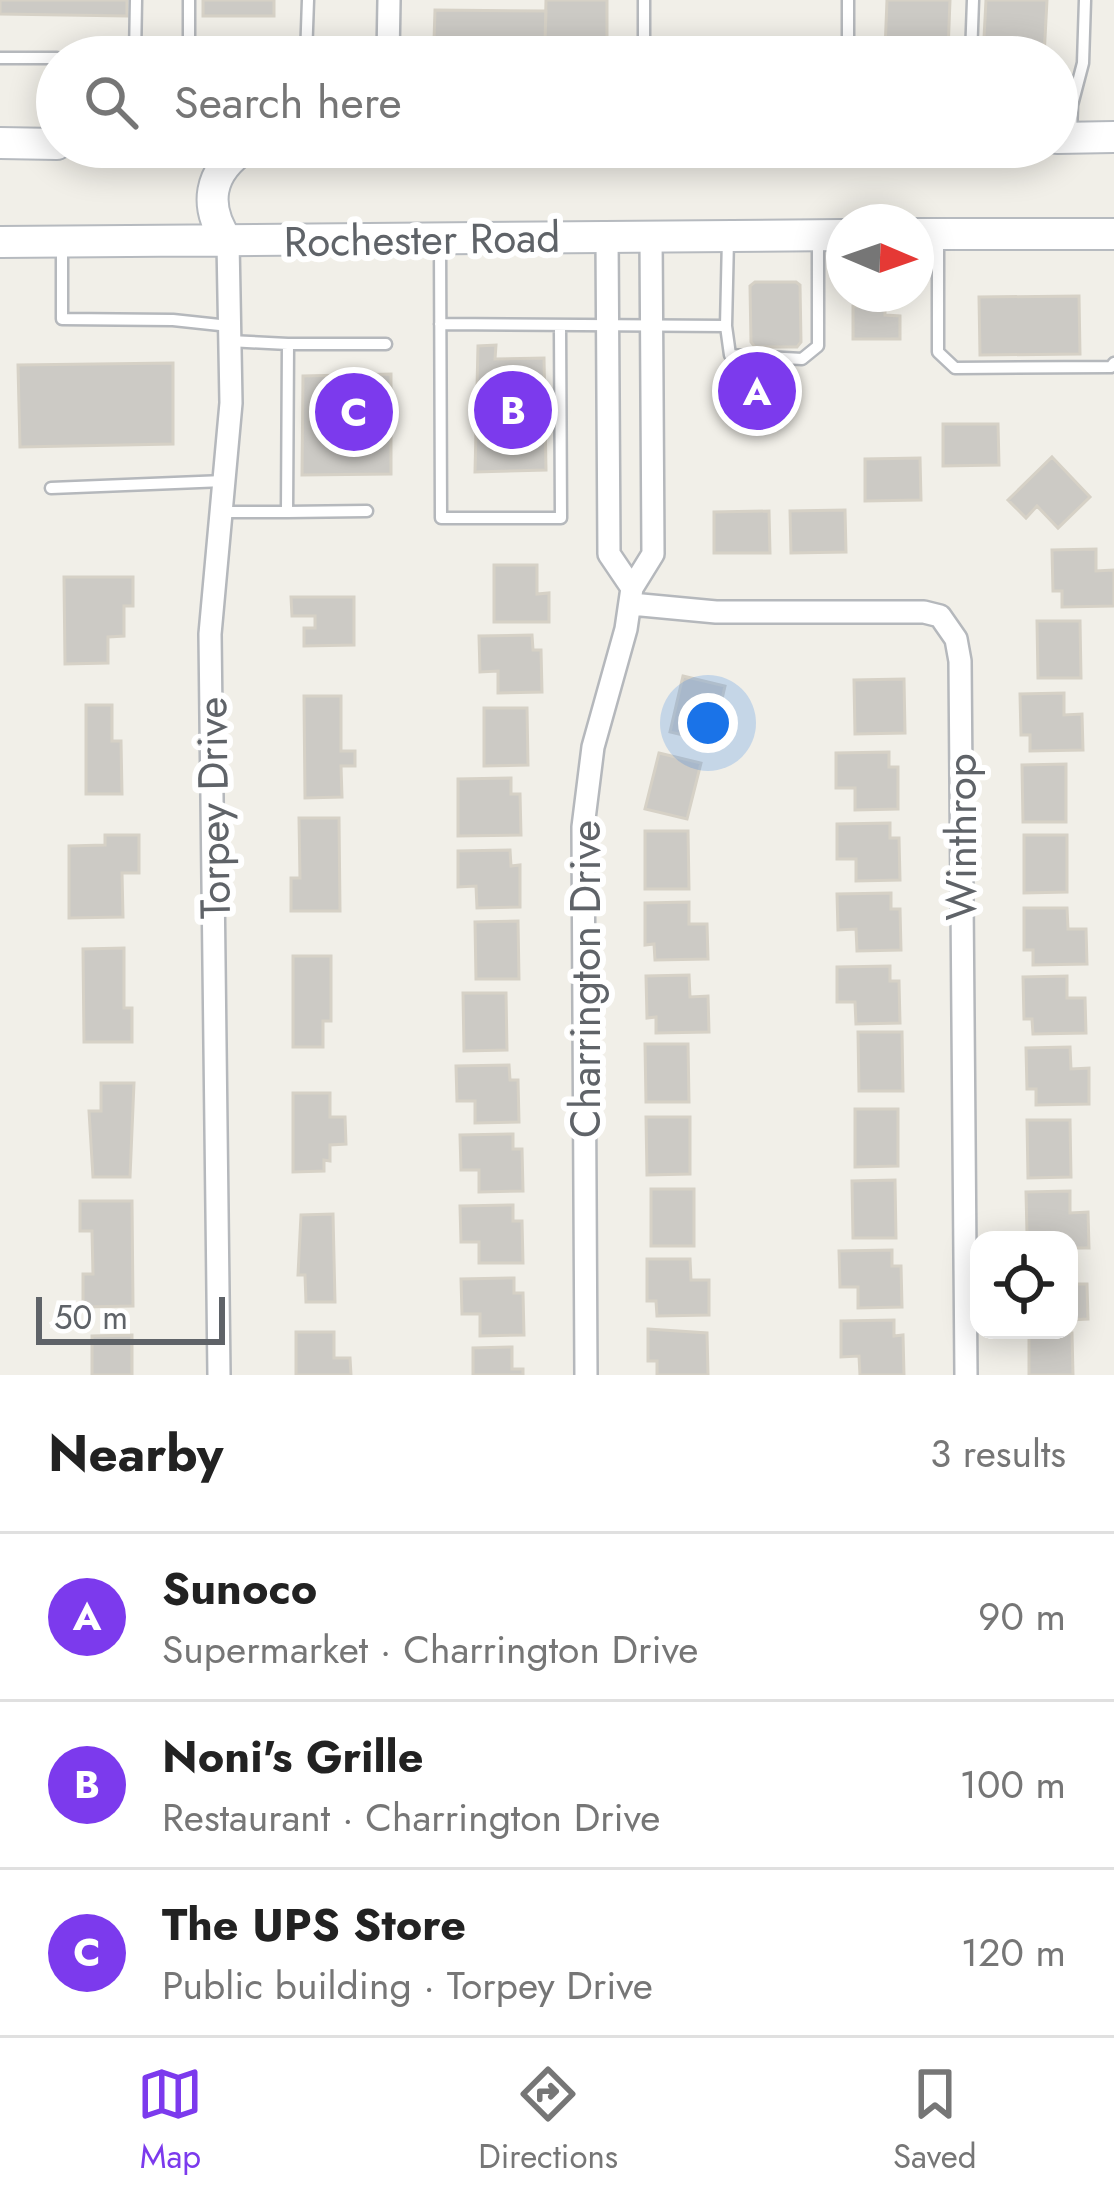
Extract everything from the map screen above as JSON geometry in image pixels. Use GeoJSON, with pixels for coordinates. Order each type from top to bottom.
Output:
{"type":"FeatureCollection","features":[{"type":"Feature","properties":{"kind":"main road"},"geometry":{"type":"LineString","coordinates":[[1078,138],[1114,137]]}},
{"type":"Feature","properties":{"kind":"main road"},"geometry":{"type":"LineString","coordinates":[[0,143],[36,144]]}},
{"type":"Feature","properties":{"kind":"main road"},"geometry":{"type":"LineString","coordinates":[[222,168],[211,191],[216,224],[228,242]]}},
{"type":"Feature","properties":{"kind":"main road"},"geometry":{"type":"LineString","coordinates":[[934,234],[1114,234]]}},
{"type":"Feature","properties":{"kind":"main road","name":"Rochester Road"},"geometry":{"type":"LineString","coordinates":[[0,242],[826,235]]}},
{"type":"Feature","properties":{"kind":"street"},"geometry":{"type":"LineString","coordinates":[[388,36],[389,0]]}},
{"type":"Feature","properties":{"kind":"street","name":"Charrington Drive"},"geometry":{"type":"LineString","coordinates":[[586,1375],[583,827],[593,747],[631,596],[653,554],[651,235]]}},
{"type":"Feature","properties":{"kind":"street"},"geometry":{"type":"LineString","coordinates":[[608,236],[609,554],[631,596]]}},
{"type":"Feature","properties":{"kind":"street","name":"Torpey Drive"},"geometry":{"type":"LineString","coordinates":[[219,1375],[211,634],[231,403],[228,242]]}},
{"type":"Feature","properties":{"kind":"street","name":"Winthrop"},"geometry":{"type":"LineString","coordinates":[[631,596],[771,614],[924,612],[940,616],[956,638],[960,661],[966,1375]]}},
{"type":"Feature","properties":{"kind":"lane"},"geometry":{"type":"LineString","coordinates":[[135,36],[136,0]]}},
{"type":"Feature","properties":{"kind":"lane"},"geometry":{"type":"LineString","coordinates":[[189,0],[189,36]]}},
{"type":"Feature","properties":{"kind":"lane"},"geometry":{"type":"LineString","coordinates":[[307,36],[308,0]]}},
{"type":"Feature","properties":{"kind":"lane"},"geometry":{"type":"LineString","coordinates":[[644,0],[644,36]]}},
{"type":"Feature","properties":{"kind":"lane"},"geometry":{"type":"LineString","coordinates":[[848,0],[848,36]]}},
{"type":"Feature","properties":{"kind":"lane"},"geometry":{"type":"LineString","coordinates":[[972,36],[973,0]]}},
{"type":"Feature","properties":{"kind":"lane"},"geometry":{"type":"LineString","coordinates":[[1078,82],[1085,0]]}},
{"type":"Feature","properties":{"kind":"lane"},"geometry":{"type":"LineString","coordinates":[[0,58],[36,58]]}},
{"type":"Feature","properties":{"kind":"lane"},"geometry":{"type":"LineString","coordinates":[[728,236],[730,355],[802,359],[818,346],[826,278]]}},
{"type":"Feature","properties":{"kind":"lane"},"geometry":{"type":"LineString","coordinates":[[440,239],[441,518],[561,518],[560,327]]}},
{"type":"Feature","properties":{"kind":"lane"},"geometry":{"type":"LineString","coordinates":[[62,242],[62,319],[173,320],[288,344],[386,344]]}},
{"type":"Feature","properties":{"kind":"lane"},"geometry":{"type":"LineString","coordinates":[[934,309],[938,352],[955,368],[1111,367],[1114,363]]}},
{"type":"Feature","properties":{"kind":"lane"},"geometry":{"type":"LineString","coordinates":[[440,324],[726,326]]}},
{"type":"Feature","properties":{"kind":"lane"},"geometry":{"type":"LineString","coordinates":[[287,512],[288,344]]}},
{"type":"Feature","properties":{"kind":"lane"},"geometry":{"type":"LineString","coordinates":[[51,488],[224,482]]}},
{"type":"Feature","properties":{"kind":"lane"},"geometry":{"type":"LineString","coordinates":[[220,512],[367,511]]}},
{"type":"Feature","properties":{"kind":"building"},"geometry":{"type":"Polygon","coordinates":[[[0,0],[127,0],[127,16],[0,14],[0,0]]]}},
{"type":"Feature","properties":{"kind":"building"},"geometry":{"type":"Polygon","coordinates":[[[203,0],[274,0],[274,16],[203,16],[203,0]]]}},
{"type":"Feature","properties":{"kind":"building"},"geometry":{"type":"Polygon","coordinates":[[[546,0],[607,0],[607,36],[545,36],[546,0]]]}},
{"type":"Feature","properties":{"kind":"building"},"geometry":{"type":"Polygon","coordinates":[[[887,0],[950,0],[949,36],[886,36],[887,0]]]}},
{"type":"Feature","properties":{"kind":"building"},"geometry":{"type":"Polygon","coordinates":[[[986,0],[1047,0],[1045,36],[984,36],[986,0]]]}},
{"type":"Feature","properties":{"kind":"building"},"geometry":{"type":"Polygon","coordinates":[[[435,10],[546,11],[545,36],[434,36],[435,10]]]}},
{"type":"Feature","properties":{"kind":"building"},"geometry":{"type":"Polygon","coordinates":[[[755,282],[800,285],[801,342],[797,347],[755,347],[751,342],[750,286],[755,282]]]}},
{"type":"Feature","properties":{"kind":"building"},"geometry":{"type":"Polygon","coordinates":[[[1079,296],[1080,354],[980,355],[979,297],[1079,296]]]}},
{"type":"Feature","properties":{"kind":"building"},"geometry":{"type":"Polygon","coordinates":[[[853,312],[900,316],[900,339],[853,339],[853,312]]]}},
{"type":"Feature","properties":{"kind":"building"},"geometry":{"type":"Polygon","coordinates":[[[496,345],[495,359],[544,358],[546,470],[475,472],[478,346],[496,345]]]}},
{"type":"Feature","properties":{"kind":"building"},"geometry":{"type":"Polygon","coordinates":[[[173,363],[173,444],[20,447],[18,365],[173,363]]]}},
{"type":"Feature","properties":{"kind":"building"},"geometry":{"type":"Polygon","coordinates":[[[719,373],[788,373],[788,412],[720,412],[719,373]]]}},
{"type":"Feature","properties":{"kind":"building"},"geometry":{"type":"Polygon","coordinates":[[[391,374],[391,474],[302,475],[303,376],[391,374]]]}},
{"type":"Feature","properties":{"kind":"building"},"geometry":{"type":"Polygon","coordinates":[[[943,424],[998,424],[999,465],[943,466],[943,424]]]}},
{"type":"Feature","properties":{"kind":"building"},"geometry":{"type":"Polygon","coordinates":[[[1052,457],[1090,497],[1058,528],[1037,506],[1026,518],[1008,500],[1052,457]]]}},
{"type":"Feature","properties":{"kind":"building"},"geometry":{"type":"Polygon","coordinates":[[[920,458],[921,500],[865,501],[865,459],[920,458]]]}},
{"type":"Feature","properties":{"kind":"building"},"geometry":{"type":"Polygon","coordinates":[[[845,510],[846,552],[791,553],[790,511],[845,510]]]}},
{"type":"Feature","properties":{"kind":"building"},"geometry":{"type":"Polygon","coordinates":[[[769,511],[770,553],[714,553],[714,512],[769,511]]]}},
{"type":"Feature","properties":{"kind":"building"},"geometry":{"type":"Polygon","coordinates":[[[1096,549],[1096,571],[1114,570],[1114,606],[1062,607],[1062,591],[1053,591],[1052,550],[1096,549]]]}},
{"type":"Feature","properties":{"kind":"building"},"geometry":{"type":"Polygon","coordinates":[[[494,565],[537,565],[537,594],[549,593],[549,622],[494,622],[494,565]]]}},
{"type":"Feature","properties":{"kind":"building"},"geometry":{"type":"Polygon","coordinates":[[[64,577],[133,577],[133,606],[124,606],[124,636],[108,637],[108,663],[65,664],[64,577]]]}},
{"type":"Feature","properties":{"kind":"building"},"geometry":{"type":"Polygon","coordinates":[[[291,597],[354,597],[354,645],[304,646],[304,628],[315,628],[315,616],[292,616],[291,597]]]}},
{"type":"Feature","properties":{"kind":"building"},"geometry":{"type":"Polygon","coordinates":[[[1037,621],[1080,621],[1081,678],[1038,678],[1037,621]]]}},
{"type":"Feature","properties":{"kind":"building"},"geometry":{"type":"Polygon","coordinates":[[[532,635],[533,650],[541,650],[542,692],[498,693],[498,671],[480,672],[479,636],[532,635]]]}},
{"type":"Feature","properties":{"kind":"building"},"geometry":{"type":"Polygon","coordinates":[[[683,676],[725,686],[712,742],[670,732],[683,676]]]}},
{"type":"Feature","properties":{"kind":"building"},"geometry":{"type":"Polygon","coordinates":[[[904,679],[905,733],[855,734],[854,680],[904,679]]]}},
{"type":"Feature","properties":{"kind":"building"},"geometry":{"type":"Polygon","coordinates":[[[1064,693],[1064,715],[1082,714],[1083,750],[1030,751],[1030,735],[1021,735],[1020,694],[1064,693]]]}},
{"type":"Feature","properties":{"kind":"building"},"geometry":{"type":"Polygon","coordinates":[[[304,696],[341,696],[341,751],[355,751],[355,766],[341,766],[342,797],[305,798],[304,696]]]}},
{"type":"Feature","properties":{"kind":"building"},"geometry":{"type":"Polygon","coordinates":[[[86,705],[112,705],[112,741],[121,741],[122,794],[86,794],[86,705]]]}},
{"type":"Feature","properties":{"kind":"building"},"geometry":{"type":"Polygon","coordinates":[[[484,708],[527,708],[528,765],[484,766],[484,708]]]}},
{"type":"Feature","properties":{"kind":"building"},"geometry":{"type":"Polygon","coordinates":[[[889,752],[889,767],[898,767],[898,809],[855,810],[855,788],[836,788],[836,753],[889,752]]]}},
{"type":"Feature","properties":{"kind":"building"},"geometry":{"type":"Polygon","coordinates":[[[659,753],[701,763],[687,819],[645,809],[659,753]]]}},
{"type":"Feature","properties":{"kind":"building"},"geometry":{"type":"Polygon","coordinates":[[[1066,764],[1066,822],[1023,822],[1022,765],[1066,764]]]}},
{"type":"Feature","properties":{"kind":"building"},"geometry":{"type":"Polygon","coordinates":[[[511,778],[511,794],[520,794],[521,835],[458,836],[458,779],[511,778]]]}},
{"type":"Feature","properties":{"kind":"building"},"geometry":{"type":"Polygon","coordinates":[[[299,818],[339,818],[340,911],[291,911],[291,878],[300,878],[299,818]]]}},
{"type":"Feature","properties":{"kind":"building"},"geometry":{"type":"Polygon","coordinates":[[[890,823],[890,838],[899,838],[900,880],[856,881],[856,859],[837,859],[837,824],[890,823]]]}},
{"type":"Feature","properties":{"kind":"building"},"geometry":{"type":"Polygon","coordinates":[[[645,831],[688,831],[689,889],[645,889],[645,831]]]}},
{"type":"Feature","properties":{"kind":"building"},"geometry":{"type":"Polygon","coordinates":[[[105,835],[139,835],[139,873],[122,873],[123,917],[69,918],[69,846],[105,845],[105,835]]]}},
{"type":"Feature","properties":{"kind":"building"},"geometry":{"type":"Polygon","coordinates":[[[1024,835],[1067,835],[1067,892],[1024,893],[1024,835]]]}},
{"type":"Feature","properties":{"kind":"building"},"geometry":{"type":"Polygon","coordinates":[[[510,850],[511,866],[520,865],[520,907],[477,908],[476,886],[458,887],[458,851],[510,850]]]}},
{"type":"Feature","properties":{"kind":"building"},"geometry":{"type":"Polygon","coordinates":[[[891,893],[891,909],[900,909],[901,950],[857,951],[856,929],[838,930],[837,894],[891,893]]]}},
{"type":"Feature","properties":{"kind":"building"},"geometry":{"type":"Polygon","coordinates":[[[689,902],[689,924],[707,924],[708,959],[655,960],[654,944],[645,945],[645,903],[689,902]]]}},
{"type":"Feature","properties":{"kind":"building"},"geometry":{"type":"Polygon","coordinates":[[[1024,908],[1067,908],[1068,929],[1086,929],[1087,964],[1033,965],[1033,950],[1024,950],[1024,908]]]}},
{"type":"Feature","properties":{"kind":"building"},"geometry":{"type":"Polygon","coordinates":[[[518,921],[519,979],[476,979],[475,922],[518,921]]]}},
{"type":"Feature","properties":{"kind":"building"},"geometry":{"type":"Polygon","coordinates":[[[124,948],[124,1008],[132,1008],[132,1042],[84,1042],[83,949],[124,948]]]}},
{"type":"Feature","properties":{"kind":"building"},"geometry":{"type":"Polygon","coordinates":[[[293,956],[331,956],[331,1021],[323,1021],[323,1047],[293,1047],[293,956]]]}},
{"type":"Feature","properties":{"kind":"building"},"geometry":{"type":"Polygon","coordinates":[[[890,966],[890,981],[899,981],[900,1023],[856,1024],[855,1002],[837,1002],[837,967],[890,966]]]}},
{"type":"Feature","properties":{"kind":"building"},"geometry":{"type":"Polygon","coordinates":[[[689,975],[690,997],[708,996],[709,1032],[656,1033],[656,1017],[647,1018],[646,976],[689,975]]]}},
{"type":"Feature","properties":{"kind":"building"},"geometry":{"type":"Polygon","coordinates":[[[1067,976],[1067,998],[1085,998],[1086,1033],[1033,1034],[1032,1019],[1024,1019],[1023,977],[1067,976]]]}},
{"type":"Feature","properties":{"kind":"building"},"geometry":{"type":"Polygon","coordinates":[[[463,993],[506,993],[507,1050],[464,1051],[463,993]]]}},
{"type":"Feature","properties":{"kind":"building"},"geometry":{"type":"Polygon","coordinates":[[[858,1032],[902,1032],[903,1091],[859,1091],[858,1032]]]}},
{"type":"Feature","properties":{"kind":"building"},"geometry":{"type":"Polygon","coordinates":[[[645,1044],[688,1044],[689,1102],[646,1102],[645,1044]]]}},
{"type":"Feature","properties":{"kind":"building"},"geometry":{"type":"Polygon","coordinates":[[[1070,1047],[1071,1069],[1089,1068],[1089,1104],[1036,1105],[1036,1089],[1027,1089],[1026,1048],[1070,1047]]]}},
{"type":"Feature","properties":{"kind":"building"},"geometry":{"type":"Polygon","coordinates":[[[509,1065],[510,1080],[518,1080],[519,1122],[475,1123],[475,1101],[457,1101],[456,1066],[509,1065]]]}},
{"type":"Feature","properties":{"kind":"building"},"geometry":{"type":"Polygon","coordinates":[[[101,1083],[134,1083],[130,1177],[93,1177],[89,1111],[101,1111],[101,1083]]]}},
{"type":"Feature","properties":{"kind":"building"},"geometry":{"type":"Polygon","coordinates":[[[293,1093],[330,1093],[330,1117],[345,1117],[346,1144],[330,1145],[324,1171],[293,1172],[293,1093]]]}},
{"type":"Feature","properties":{"kind":"building"},"geometry":{"type":"Polygon","coordinates":[[[855,1109],[898,1109],[898,1166],[855,1167],[855,1109]]]}},
{"type":"Feature","properties":{"kind":"building"},"geometry":{"type":"Polygon","coordinates":[[[646,1117],[690,1117],[690,1174],[647,1175],[646,1117]]]}},
{"type":"Feature","properties":{"kind":"building"},"geometry":{"type":"Polygon","coordinates":[[[1027,1120],[1070,1120],[1071,1177],[1028,1178],[1027,1120]]]}},
{"type":"Feature","properties":{"kind":"building"},"geometry":{"type":"Polygon","coordinates":[[[513,1134],[513,1149],[522,1149],[523,1191],[479,1192],[479,1170],[461,1170],[460,1135],[513,1134]]]}},
{"type":"Feature","properties":{"kind":"building"},"geometry":{"type":"Polygon","coordinates":[[[895,1180],[896,1238],[853,1238],[852,1181],[895,1180]]]}},
{"type":"Feature","properties":{"kind":"building"},"geometry":{"type":"Polygon","coordinates":[[[651,1189],[694,1189],[694,1246],[651,1246],[651,1189]]]}},
{"type":"Feature","properties":{"kind":"building"},"geometry":{"type":"Polygon","coordinates":[[[1070,1191],[1070,1213],[1088,1212],[1089,1248],[1078,1248],[1078,1231],[1027,1231],[1026,1192],[1070,1191]]]}},
{"type":"Feature","properties":{"kind":"building"},"geometry":{"type":"Polygon","coordinates":[[[80,1201],[132,1201],[133,1306],[83,1307],[83,1274],[93,1274],[92,1231],[80,1231],[80,1201]]]}},
{"type":"Feature","properties":{"kind":"building"},"geometry":{"type":"Polygon","coordinates":[[[513,1205],[513,1221],[522,1221],[523,1263],[479,1263],[479,1242],[461,1242],[460,1206],[513,1205]]]}},
{"type":"Feature","properties":{"kind":"building"},"geometry":{"type":"Polygon","coordinates":[[[333,1214],[335,1302],[306,1302],[305,1275],[298,1275],[301,1215],[333,1214]]]}},
{"type":"Feature","properties":{"kind":"building"},"geometry":{"type":"Polygon","coordinates":[[[892,1250],[892,1266],[901,1266],[902,1307],[858,1308],[858,1287],[840,1287],[839,1251],[892,1250]]]}},
{"type":"Feature","properties":{"kind":"building"},"geometry":{"type":"Polygon","coordinates":[[[647,1259],[690,1259],[691,1280],[709,1280],[709,1315],[657,1316],[656,1301],[647,1301],[647,1259]]]}},
{"type":"Feature","properties":{"kind":"building"},"geometry":{"type":"Polygon","coordinates":[[[514,1278],[514,1293],[523,1293],[524,1335],[480,1336],[480,1314],[462,1314],[461,1279],[514,1278]]]}},
{"type":"Feature","properties":{"kind":"building"},"geometry":{"type":"Polygon","coordinates":[[[1078,1284],[1087,1284],[1088,1319],[1078,1320],[1078,1284]]]}},
{"type":"Feature","properties":{"kind":"building"},"geometry":{"type":"Polygon","coordinates":[[[894,1320],[894,1336],[903,1335],[904,1375],[860,1375],[859,1356],[841,1357],[841,1321],[894,1320]]]}},
{"type":"Feature","properties":{"kind":"building"},"geometry":{"type":"Polygon","coordinates":[[[648,1329],[707,1333],[708,1375],[657,1375],[657,1361],[648,1361],[648,1329]]]}},
{"type":"Feature","properties":{"kind":"building"},"geometry":{"type":"Polygon","coordinates":[[[296,1332],[334,1332],[334,1358],[350,1358],[351,1375],[296,1375],[296,1332]]]}},
{"type":"Feature","properties":{"kind":"building"},"geometry":{"type":"Polygon","coordinates":[[[132,1335],[132,1375],[92,1375],[92,1336],[132,1335]]]}},
{"type":"Feature","properties":{"kind":"building"},"geometry":{"type":"Polygon","coordinates":[[[1029,1339],[1072,1339],[1073,1375],[1029,1375],[1029,1339]]]}},
{"type":"Feature","properties":{"kind":"building"},"geometry":{"type":"Polygon","coordinates":[[[512,1347],[512,1369],[523,1369],[523,1375],[473,1375],[473,1348],[512,1347]]]}},
{"type":"Feature","properties":{"kind":"place","name":"Sunoco"},"geometry":{"type":"Point","coordinates":[757,391]}},
{"type":"Feature","properties":{"kind":"place","name":"Noni's Grille"},"geometry":{"type":"Point","coordinates":[513,410]}},
{"type":"Feature","properties":{"kind":"place","name":"The UPS Store"},"geometry":{"type":"Point","coordinates":[354,412]}}]}
